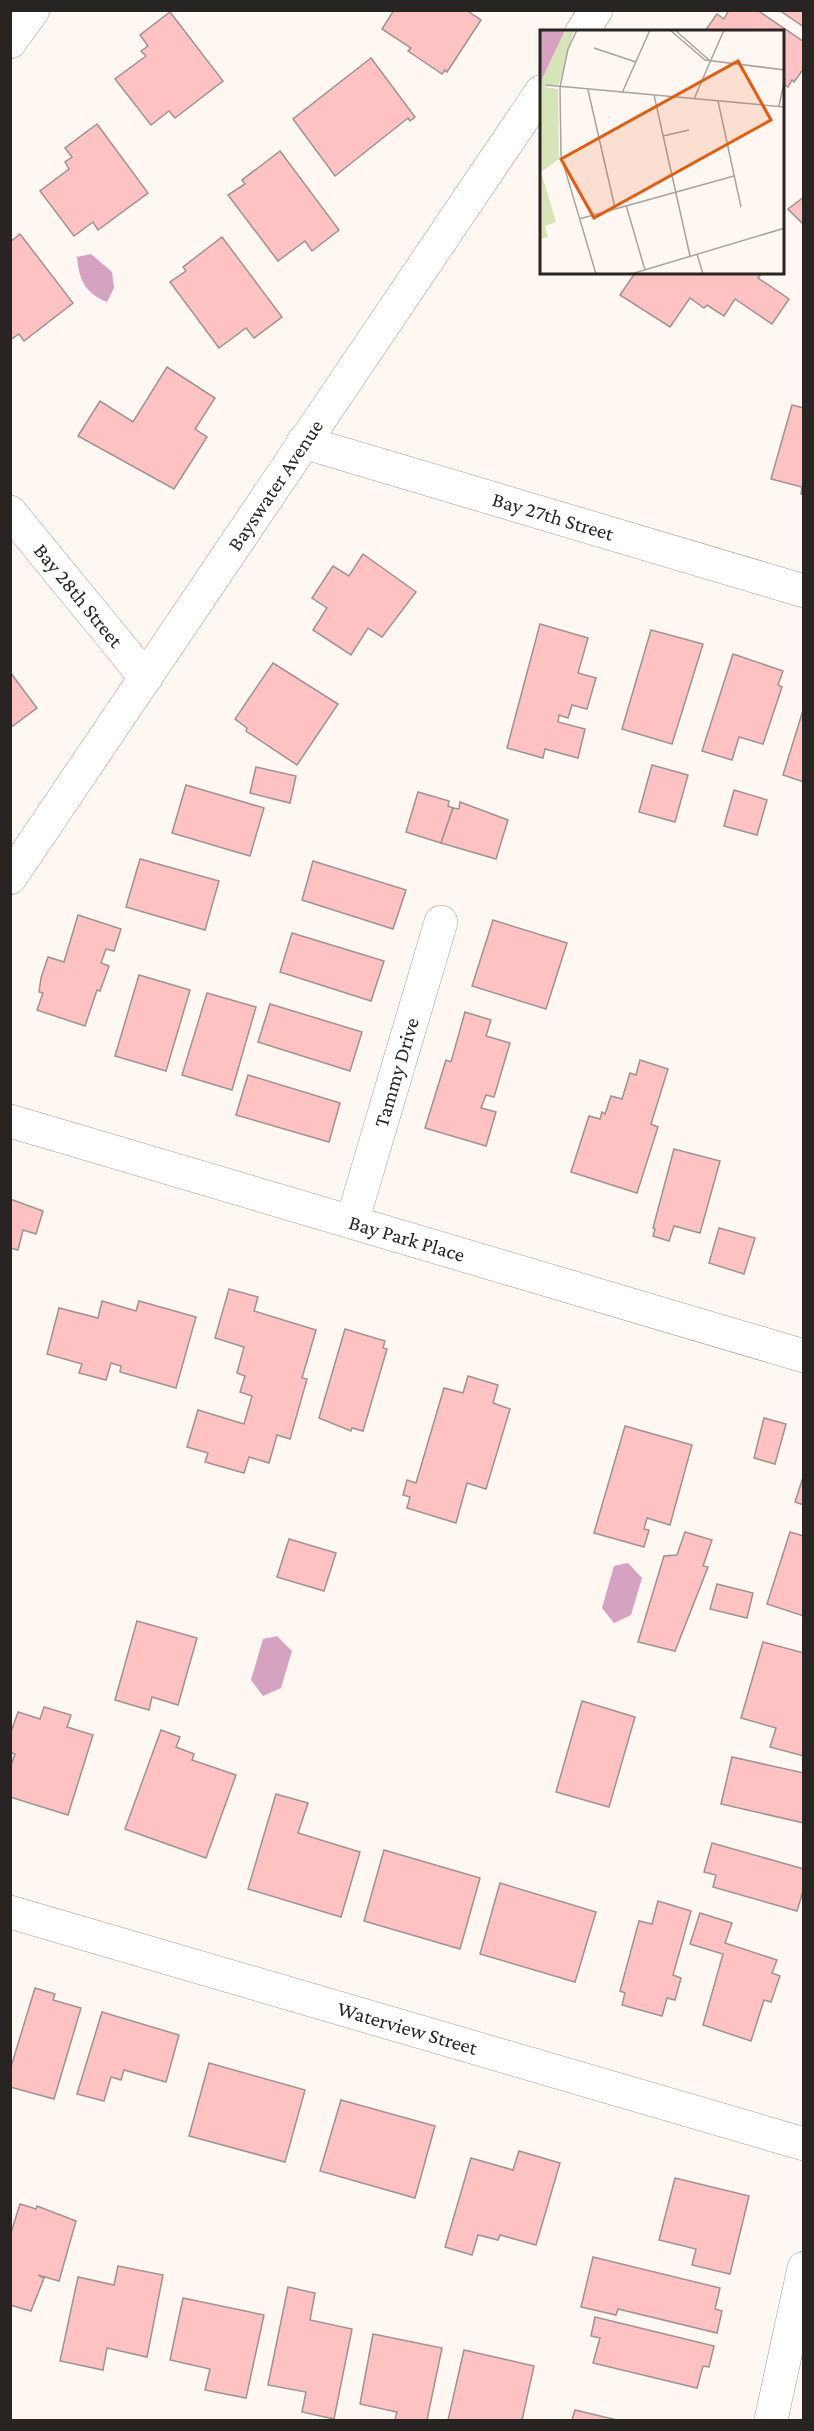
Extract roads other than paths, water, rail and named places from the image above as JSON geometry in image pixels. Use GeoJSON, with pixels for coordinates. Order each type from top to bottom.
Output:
{"type":"FeatureCollection","features":[{"type":"Feature","properties":{"kind":"street"},"geometry":{"type":"LineString","coordinates":[[10,42],[33,10]]}},
{"type":"Feature","properties":{"kind":"street"},"geometry":{"type":"LineString","coordinates":[[583,30],[596,10]]}},
{"type":"Feature","properties":{"kind":"street","name":"Bayswater Avenue"},"geometry":{"type":"LineString","coordinates":[[10,878],[540,93]]}},
{"type":"Feature","properties":{"kind":"street","name":"Bay 27th Street"},"geometry":{"type":"LineString","coordinates":[[303,442],[804,591]]}},
{"type":"Feature","properties":{"kind":"street","name":"Bay 28th Street"},"geometry":{"type":"LineString","coordinates":[[10,512],[146,678]]}},
{"type":"Feature","properties":{"kind":"street","name":"Tammy Drive"},"geometry":{"type":"LineString","coordinates":[[352,1222],[441,922]]}},
{"type":"Feature","properties":{"kind":"street","name":"Bay Park Place"},"geometry":{"type":"LineString","coordinates":[[10,1121],[804,1356]]}},
{"type":"Feature","properties":{"kind":"street","name":"Waterview Street"},"geometry":{"type":"LineString","coordinates":[[10,1912],[804,2144]]}},
{"type":"Feature","properties":{"kind":"street"},"geometry":{"type":"LineString","coordinates":[[771,2421],[804,2268]]}}]}
